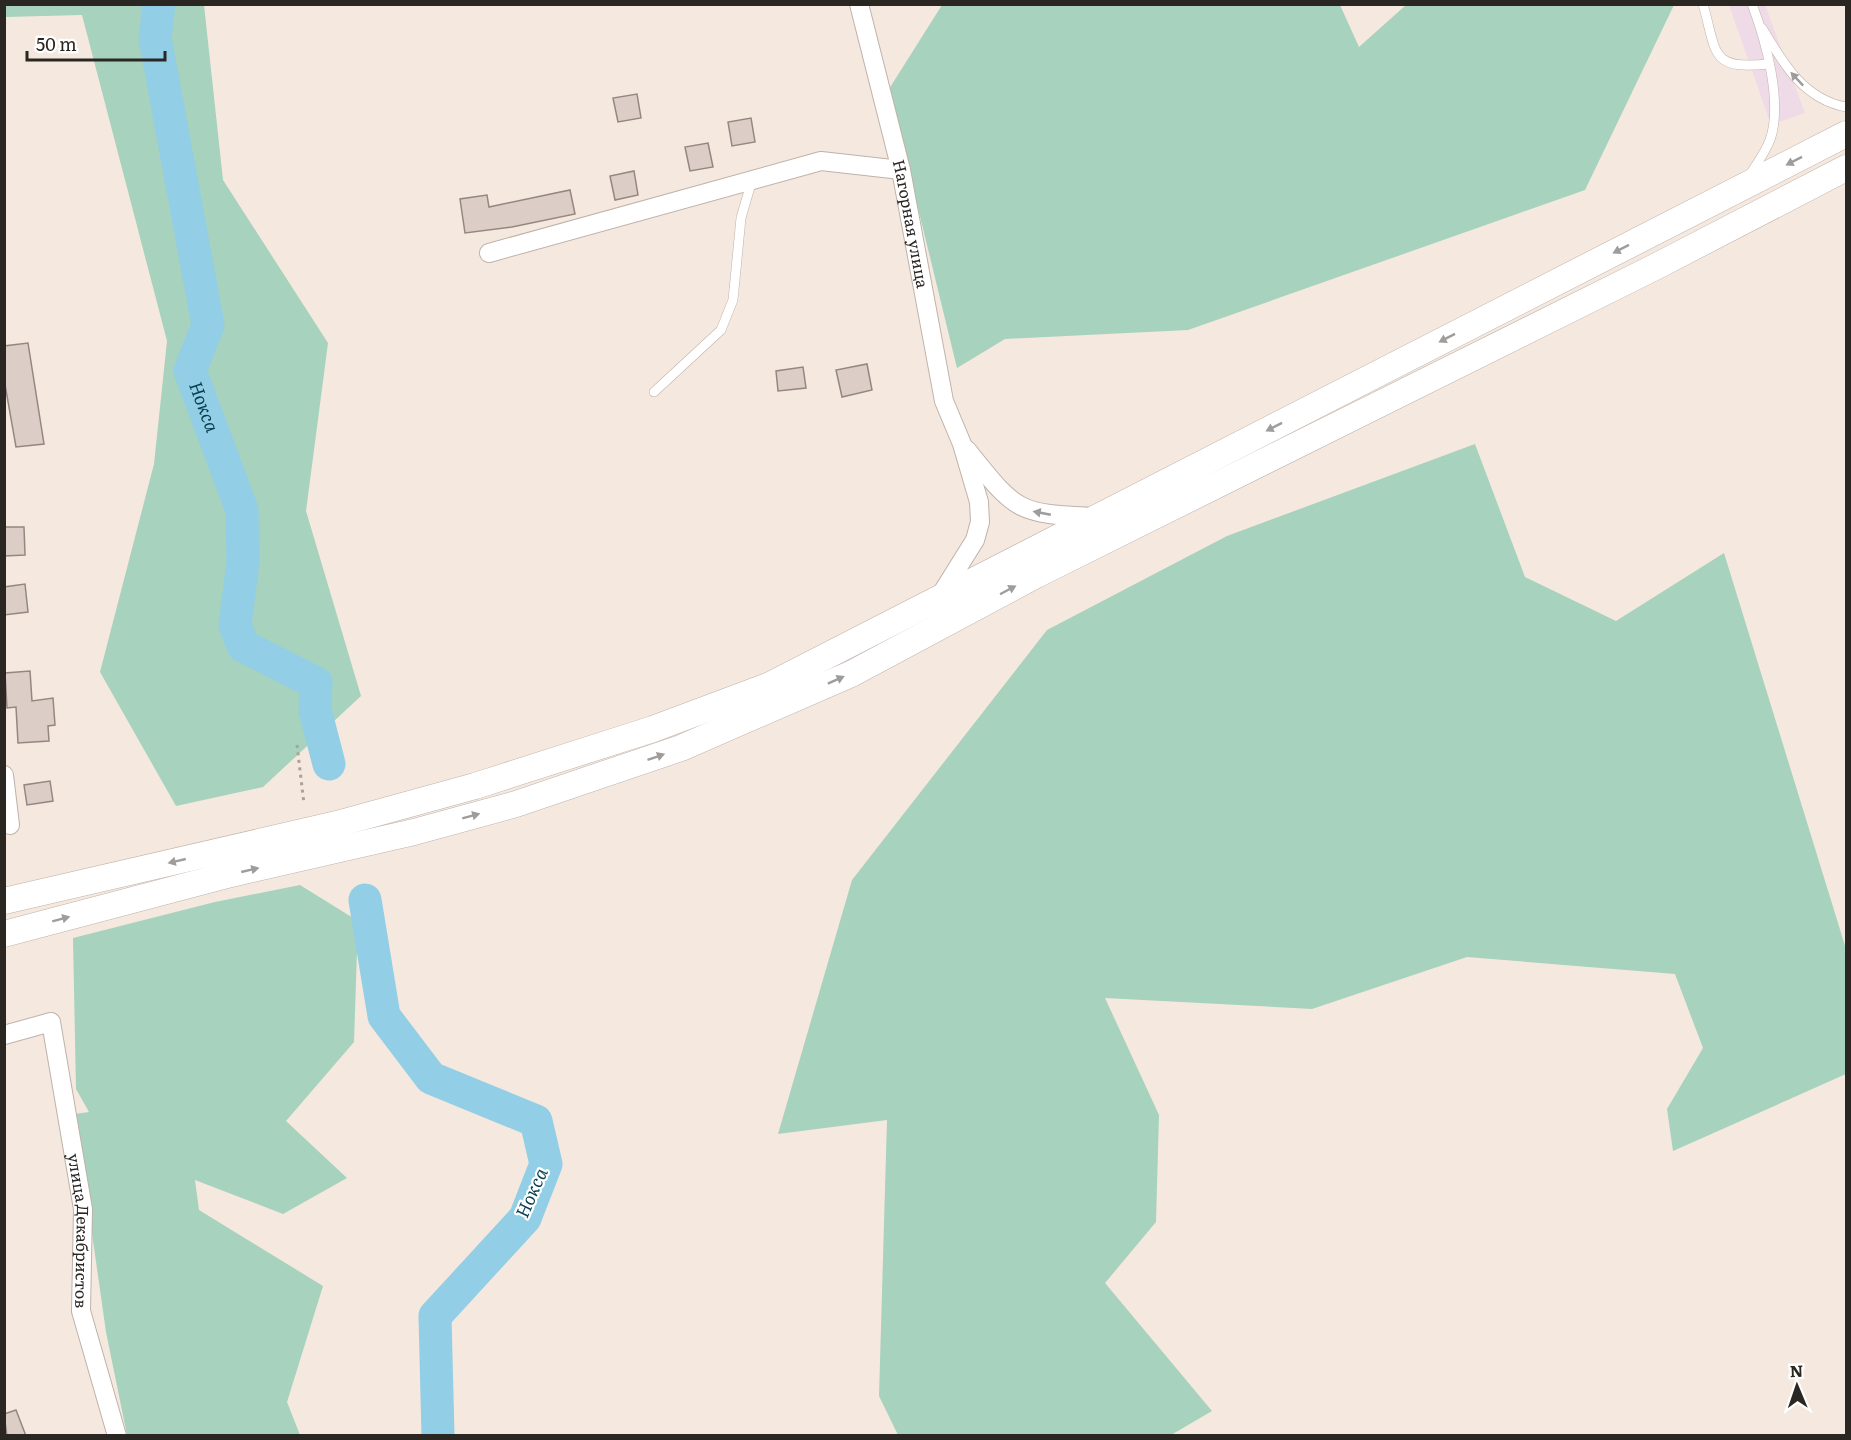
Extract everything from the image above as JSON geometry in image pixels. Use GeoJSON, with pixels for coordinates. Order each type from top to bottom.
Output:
{"type":"FeatureCollection","features":[{"type":"Feature","properties":{"kind":"main road"},"geometry":{"type":"LineString","coordinates":[[4,901],[337,824],[475,786],[653,729],[768,686],[831,656],[940,596],[1100,518],[1846,134]]}},
{"type":"Feature","properties":{"kind":"main road"},"geometry":{"type":"LineString","coordinates":[[4,934],[231,874],[414,832],[516,804],[681,748],[851,674],[1035,575],[1655,267],[1846,168]]}},
{"type":"Feature","properties":{"kind":"street","name":"Нагорная улица"},"geometry":{"type":"LineString","coordinates":[[859,4],[901,170],[937,372],[944,401],[962,444]]}},
{"type":"Feature","properties":{"kind":"street"},"geometry":{"type":"LineString","coordinates":[[489,253],[821,161],[901,170]]}},
{"type":"Feature","properties":{"kind":"street"},"geometry":{"type":"LineString","coordinates":[[962,444],[1003,495],[1020,508],[1044,515],[1100,518]]}},
{"type":"Feature","properties":{"kind":"street"},"geometry":{"type":"LineString","coordinates":[[940,596],[975,540],[980,522],[979,502],[962,444]]}},
{"type":"Feature","properties":{"kind":"street"},"geometry":{"type":"LineString","coordinates":[[4,775],[10,825]]}},
{"type":"Feature","properties":{"kind":"street","name":"улица Декабристов"},"geometry":{"type":"LineString","coordinates":[[4,1035],[51,1022],[83,1209],[81,1311],[117,1436]]}},
{"type":"Feature","properties":{"kind":"lane"},"geometry":{"type":"LineString","coordinates":[[1703,4],[1716,51],[1725,63],[1740,67],[1768,64]]}},
{"type":"Feature","properties":{"kind":"lane"},"geometry":{"type":"LineString","coordinates":[[1740,188],[1770,139],[1775,113],[1768,64],[1752,4]]}},
{"type":"Feature","properties":{"kind":"lane"},"geometry":{"type":"LineString","coordinates":[[1758,20],[1786,67],[1810,94],[1832,104],[1846,107]]}},
{"type":"Feature","properties":{"kind":"lane"},"geometry":{"type":"LineString","coordinates":[[654,392],[721,330],[733,300],[741,218],[752,180]]}},
{"type":"Feature","properties":{"kind":"path"},"geometry":{"type":"LineString","coordinates":[[297,745],[304,804]]}},
{"type":"Feature","properties":{"kind":"shaded area"},"geometry":{"type":"Polygon","coordinates":[[[1729,5],[1765,5],[1805,113],[1771,125],[1729,5]]]}},
{"type":"Feature","properties":{"kind":"green space"},"geometry":{"type":"Polygon","coordinates":[[[4,5],[204,5],[223,180],[328,343],[306,511],[361,696],[263,787],[176,806],[100,672],[154,464],[167,341],[82,15],[5,17],[4,5]]]}},
{"type":"Feature","properties":{"kind":"green space"},"geometry":{"type":"Polygon","coordinates":[[[942,5],[1340,5],[1359,47],[1406,5],[1674,5],[1585,190],[1188,330],[1005,339],[957,368],[889,89],[942,5]]]}},
{"type":"Feature","properties":{"kind":"green space"},"geometry":{"type":"Polygon","coordinates":[[[1475,444],[1525,577],[1616,621],[1724,553],[1846,949],[1846,1074],[1673,1151],[1667,1109],[1703,1048],[1675,974],[1467,957],[1312,1009],[1105,998],[1159,1115],[1156,1222],[1105,1283],[1212,1411],[1171,1435],[898,1435],[879,1396],[887,1120],[778,1134],[852,880],[1047,630],[1227,536],[1475,444]]]}},
{"type":"Feature","properties":{"kind":"green space"},"geometry":{"type":"Polygon","coordinates":[[[300,885],[358,921],[354,1042],[286,1121],[347,1178],[283,1214],[195,1180],[199,1210],[323,1286],[287,1402],[300,1435],[127,1435],[106,1332],[75,1114],[89,1112],[76,1089],[73,938],[215,902],[300,885]]]}},
{"type":"Feature","properties":{"kind":"building"},"geometry":{"type":"Polygon","coordinates":[[[637,94],[641,118],[618,122],[613,98],[637,94]]]}},
{"type":"Feature","properties":{"kind":"building"},"geometry":{"type":"Polygon","coordinates":[[[751,118],[755,142],[732,146],[728,122],[751,118]]]}},
{"type":"Feature","properties":{"kind":"building"},"geometry":{"type":"Polygon","coordinates":[[[708,143],[713,167],[690,171],[685,147],[708,143]]]}},
{"type":"Feature","properties":{"kind":"building"},"geometry":{"type":"Polygon","coordinates":[[[634,171],[638,195],[615,200],[610,176],[634,171]]]}},
{"type":"Feature","properties":{"kind":"building"},"geometry":{"type":"Polygon","coordinates":[[[570,190],[575,214],[512,227],[465,233],[460,199],[487,195],[489,207],[570,190]]]}},
{"type":"Feature","properties":{"kind":"building"},"geometry":{"type":"Polygon","coordinates":[[[28,343],[44,444],[16,447],[4,379],[4,346],[28,343]]]}},
{"type":"Feature","properties":{"kind":"building"},"geometry":{"type":"Polygon","coordinates":[[[867,364],[872,390],[842,397],[836,370],[867,364]]]}},
{"type":"Feature","properties":{"kind":"building"},"geometry":{"type":"Polygon","coordinates":[[[803,367],[806,388],[778,391],[776,371],[803,367]]]}},
{"type":"Feature","properties":{"kind":"building"},"geometry":{"type":"Polygon","coordinates":[[[4,527],[24,527],[25,555],[4,556],[4,527]]]}},
{"type":"Feature","properties":{"kind":"building"},"geometry":{"type":"Polygon","coordinates":[[[25,584],[28,612],[4,615],[4,587],[25,584]]]}},
{"type":"Feature","properties":{"kind":"building"},"geometry":{"type":"Polygon","coordinates":[[[30,671],[32,701],[53,698],[55,725],[48,726],[49,741],[18,743],[16,707],[7,708],[5,673],[30,671]]]}},
{"type":"Feature","properties":{"kind":"building"},"geometry":{"type":"Polygon","coordinates":[[[50,781],[53,801],[27,805],[24,785],[50,781]]]}},
{"type":"Feature","properties":{"kind":"building"},"geometry":{"type":"Polygon","coordinates":[[[16,1410],[26,1436],[7,1436],[4,1414],[16,1410]]]}},
{"type":"Feature","properties":{"kind":"waterway","name":"Нокса"},"geometry":{"type":"LineString","coordinates":[[159,4],[155,38],[208,325],[190,371],[242,510],[243,562],[235,625],[243,646],[316,683],[315,710],[329,764]]}},
{"type":"Feature","properties":{"kind":"waterway","name":"Нокса"},"geometry":{"type":"LineString","coordinates":[[365,900],[384,1016],[431,1078],[536,1121],[546,1164],[525,1218],[435,1316],[438,1436]]}}]}
